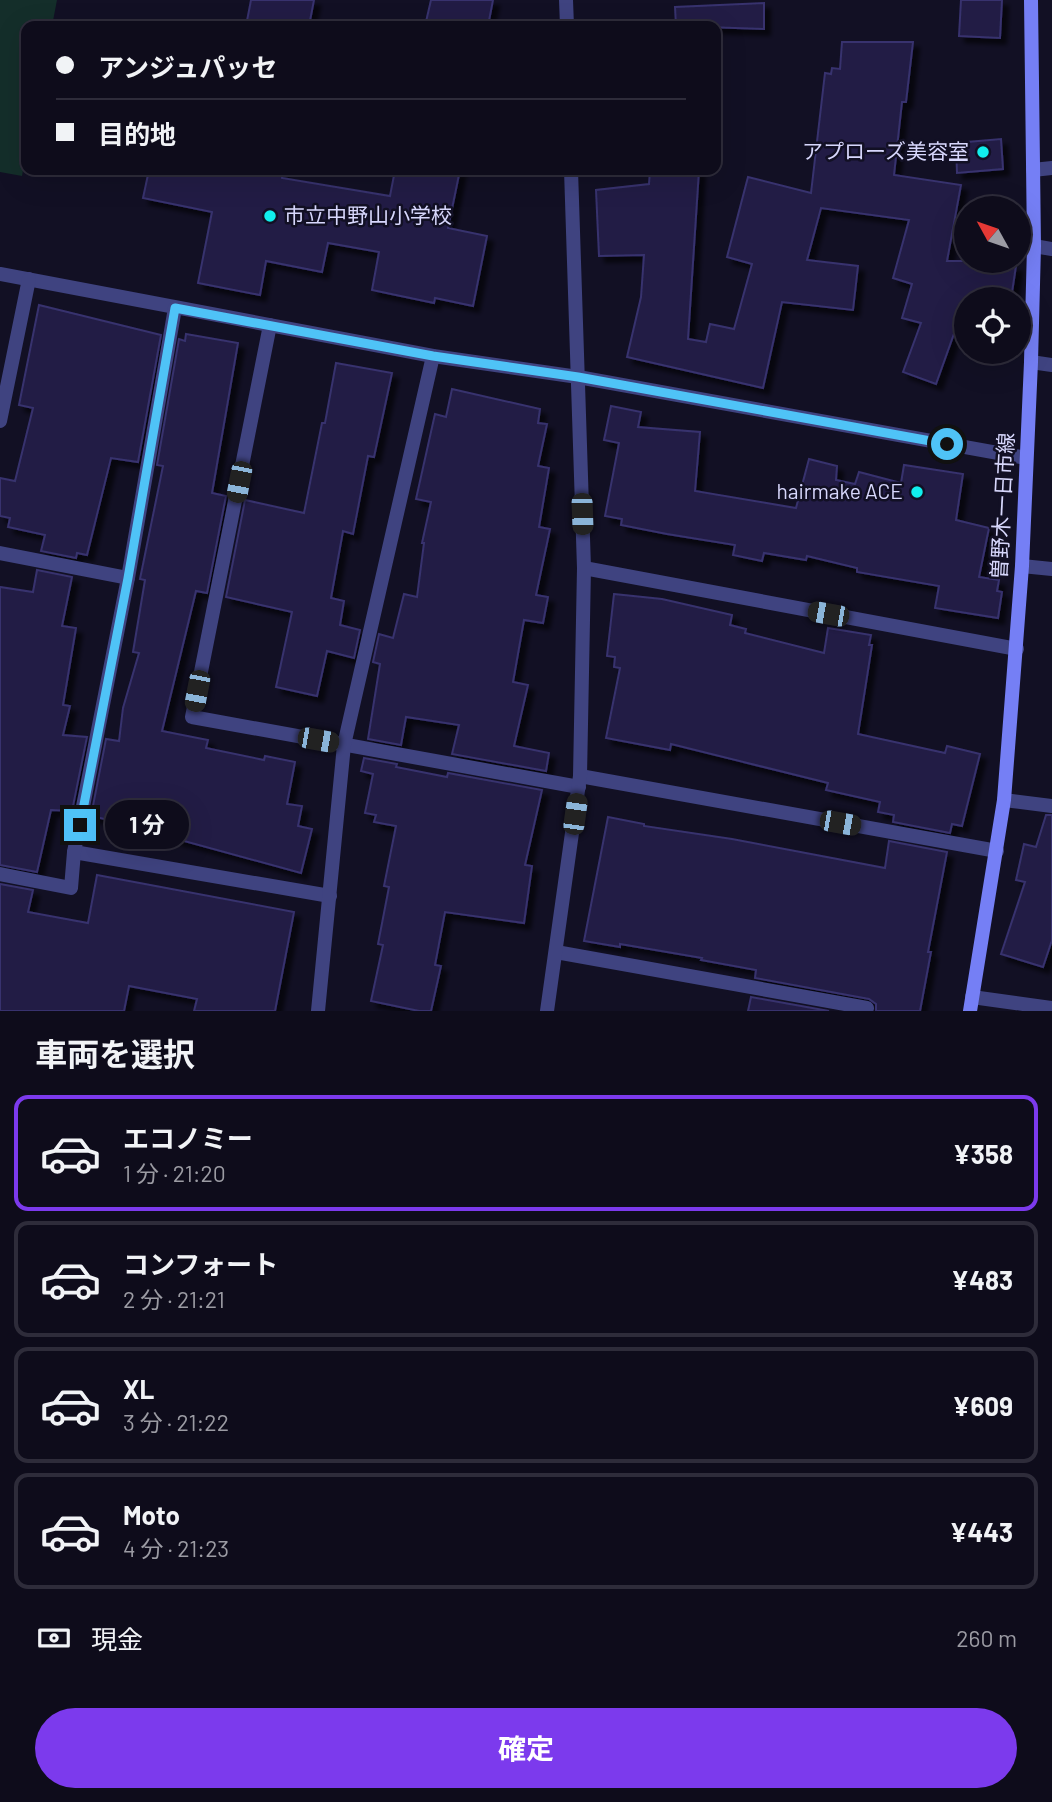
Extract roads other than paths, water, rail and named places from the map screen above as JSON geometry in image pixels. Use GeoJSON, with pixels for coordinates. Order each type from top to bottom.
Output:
{"type":"FeatureCollection","features":[{"type":"Feature","properties":{"kind":"main road","name":"曽野木一日市線"},"geometry":{"type":"LineString","coordinates":[[1031,0],[1034,246],[1031,362]]}},
{"type":"Feature","properties":{"kind":"main road","name":"曽野木一日市線"},"geometry":{"type":"LineString","coordinates":[[971,1004],[1004,800],[1017,649],[1031,364]]}},
{"type":"Feature","properties":{"kind":"street"},"geometry":{"type":"LineString","coordinates":[[566,0],[567,21]]}},
{"type":"Feature","properties":{"kind":"street"},"geometry":{"type":"LineString","coordinates":[[1033,170],[1052,168]]}},
{"type":"Feature","properties":{"kind":"street"},"geometry":{"type":"LineString","coordinates":[[547,1011],[580,781],[584,568],[571,175]]}},
{"type":"Feature","properties":{"kind":"street"},"geometry":{"type":"LineString","coordinates":[[1034,246],[1052,249]]}},
{"type":"Feature","properties":{"kind":"street"},"geometry":{"type":"LineString","coordinates":[[0,274],[433,356],[578,377],[1026,458]]}},
{"type":"Feature","properties":{"kind":"street"},"geometry":{"type":"LineString","coordinates":[[0,421],[29,279]]}},
{"type":"Feature","properties":{"kind":"street"},"geometry":{"type":"LineString","coordinates":[[0,874],[71,888],[75,852],[128,578],[175,308]]}},
{"type":"Feature","properties":{"kind":"street"},"geometry":{"type":"LineString","coordinates":[[270,325],[192,717],[344,745],[580,781],[996,851]]}},
{"type":"Feature","properties":{"kind":"street"},"geometry":{"type":"LineString","coordinates":[[318,1011],[344,745],[433,356]]}},
{"type":"Feature","properties":{"kind":"street"},"geometry":{"type":"LineString","coordinates":[[1031,362],[1052,365]]}},
{"type":"Feature","properties":{"kind":"street"},"geometry":{"type":"LineString","coordinates":[[0,554],[128,578]]}},
{"type":"Feature","properties":{"kind":"street"},"geometry":{"type":"LineString","coordinates":[[1022,566],[1052,569]]}},
{"type":"Feature","properties":{"kind":"street"},"geometry":{"type":"LineString","coordinates":[[584,568],[1017,649]]}},
{"type":"Feature","properties":{"kind":"street"},"geometry":{"type":"LineString","coordinates":[[1004,800],[1052,806]]}},
{"type":"Feature","properties":{"kind":"street"},"geometry":{"type":"LineString","coordinates":[[75,852],[330,896]]}},
{"type":"Feature","properties":{"kind":"street"},"geometry":{"type":"LineString","coordinates":[[556,951],[867,1008]]}},
{"type":"Feature","properties":{"kind":"street"},"geometry":{"type":"LineString","coordinates":[[971,1004],[1052,1008]]}},
{"type":"Feature","properties":{"kind":"place","name":"アプローズ美容室"},"geometry":{"type":"Point","coordinates":[983,152]}},
{"type":"Feature","properties":{"kind":"place","name":"市立中野山小学校"},"geometry":{"type":"Point","coordinates":[270,216]}},
{"type":"Feature","properties":{"kind":"place","name":"hairmake ACE"},"geometry":{"type":"Point","coordinates":[917,492]}}]}
